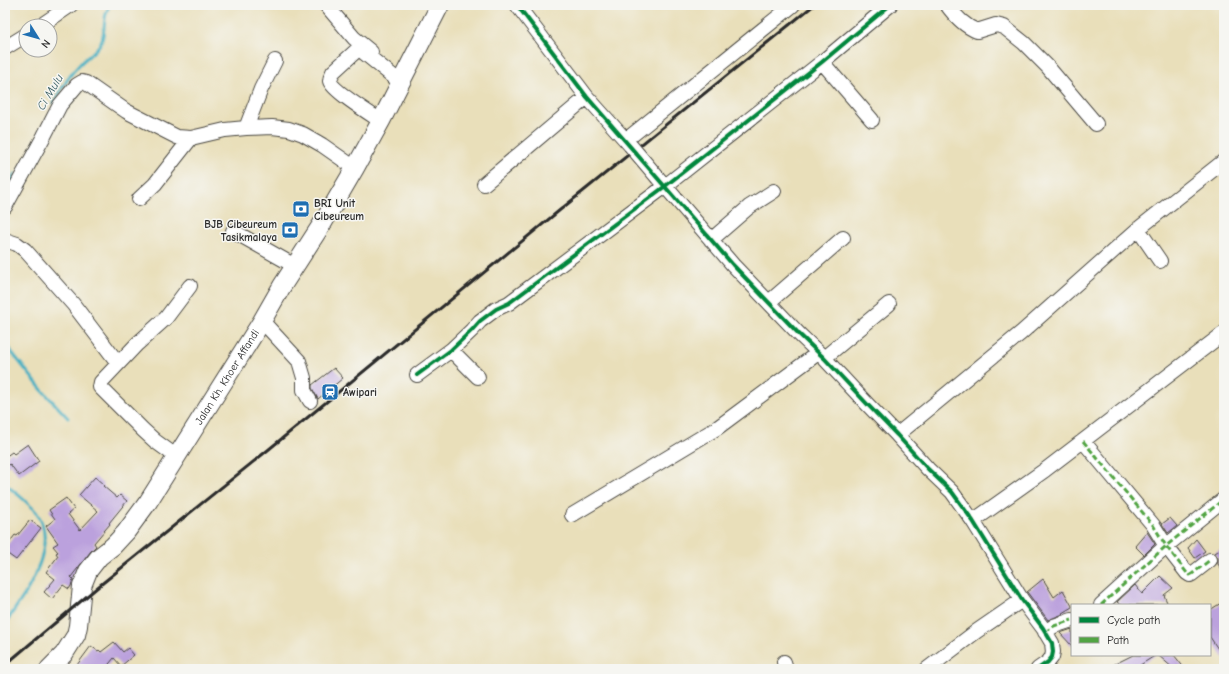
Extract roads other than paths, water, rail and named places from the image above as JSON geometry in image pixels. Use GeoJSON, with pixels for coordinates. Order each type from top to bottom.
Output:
{"type":"FeatureCollection","features":[{"type":"Feature","properties":{"kind":"main road"},"geometry":{"type":"LineString","coordinates":[[402,79],[440,5]]}},
{"type":"Feature","properties":{"kind":"main road","name":"Jalan Kh. Khoer Affandi"},"geometry":{"type":"LineString","coordinates":[[49,669],[64,654],[76,635],[82,586],[88,571],[99,557],[113,546],[135,520],[177,457],[324,221],[381,122],[402,79]]}},
{"type":"Feature","properties":{"kind":"street"},"geometry":{"type":"LineString","coordinates":[[52,18],[71,5]]}},
{"type":"Feature","properties":{"kind":"street"},"geometry":{"type":"LineString","coordinates":[[326,5],[354,38],[402,79]]}},
{"type":"Feature","properties":{"kind":"street"},"geometry":{"type":"LineString","coordinates":[[517,5],[587,97],[733,265],[928,469],[952,492],[974,521],[1022,600],[1052,643],[1053,652],[1048,662],[1038,669]]}},
{"type":"Feature","properties":{"kind":"street"},"geometry":{"type":"LineString","coordinates":[[628,143],[793,5]]}},
{"type":"Feature","properties":{"kind":"street"},"geometry":{"type":"LineString","coordinates":[[417,375],[451,350],[480,321],[509,303],[661,183],[822,62],[890,5]]}},
{"type":"Feature","properties":{"kind":"street"},"geometry":{"type":"LineString","coordinates":[[947,5],[964,24],[977,31],[996,25],[1004,27],[1046,66],[1096,124]]}},
{"type":"Feature","properties":{"kind":"street"},"geometry":{"type":"LineString","coordinates":[[5,48],[18,40]]}},
{"type":"Feature","properties":{"kind":"street"},"geometry":{"type":"LineString","coordinates":[[381,122],[332,85],[330,76],[357,50],[359,50],[402,79]]}},
{"type":"Feature","properties":{"kind":"street"},"geometry":{"type":"LineString","coordinates":[[246,128],[261,89],[275,61]]}},
{"type":"Feature","properties":{"kind":"street"},"geometry":{"type":"LineString","coordinates":[[822,62],[872,120]]}},
{"type":"Feature","properties":{"kind":"street"},"geometry":{"type":"LineString","coordinates":[[5,207],[46,134],[60,104],[77,85],[82,82],[86,83],[118,106],[137,117],[177,137],[191,138],[225,130],[246,128],[272,127],[289,129],[303,134],[322,145],[355,168]]}},
{"type":"Feature","properties":{"kind":"street"},"geometry":{"type":"LineString","coordinates":[[484,184],[587,97]]}},
{"type":"Feature","properties":{"kind":"street"},"geometry":{"type":"LineString","coordinates":[[139,199],[155,184],[191,138]]}},
{"type":"Feature","properties":{"kind":"street"},"geometry":{"type":"LineString","coordinates":[[897,435],[1021,333],[1138,229],[1224,161]]}},
{"type":"Feature","properties":{"kind":"street"},"geometry":{"type":"LineString","coordinates":[[711,240],[749,207],[774,191]]}},
{"type":"Feature","properties":{"kind":"street"},"geometry":{"type":"LineString","coordinates":[[1138,229],[1160,261]]}},
{"type":"Feature","properties":{"kind":"street"},"geometry":{"type":"LineString","coordinates":[[233,231],[295,266]]}},
{"type":"Feature","properties":{"kind":"street"},"geometry":{"type":"LineString","coordinates":[[769,302],[843,238]]}},
{"type":"Feature","properties":{"kind":"street"},"geometry":{"type":"LineString","coordinates":[[10,241],[20,245],[73,304],[118,363]]}},
{"type":"Feature","properties":{"kind":"street"},"geometry":{"type":"LineString","coordinates":[[177,457],[155,441],[100,387],[101,382],[118,363],[166,318],[190,286]]}},
{"type":"Feature","properties":{"kind":"street"},"geometry":{"type":"LineString","coordinates":[[572,515],[716,428],[821,356],[889,304]]}},
{"type":"Feature","properties":{"kind":"street"},"geometry":{"type":"LineString","coordinates":[[262,321],[299,361],[304,378],[304,390],[310,401]]}},
{"type":"Feature","properties":{"kind":"street"},"geometry":{"type":"LineString","coordinates":[[974,521],[1045,470],[1224,333]]}},
{"type":"Feature","properties":{"kind":"street"},"geometry":{"type":"LineString","coordinates":[[451,350],[478,377]]}},
{"type":"Feature","properties":{"kind":"street"},"geometry":{"type":"LineString","coordinates":[[1083,441],[1153,525],[1166,546],[1190,575],[1210,560]]}},
{"type":"Feature","properties":{"kind":"street"},"geometry":{"type":"LineString","coordinates":[[1101,604],[1166,546],[1224,499]]}},
{"type":"Feature","properties":{"kind":"street"},"geometry":{"type":"LineString","coordinates":[[927,669],[977,631],[1022,600]]}},
{"type":"Feature","properties":{"kind":"street"},"geometry":{"type":"LineString","coordinates":[[1045,632],[1054,626],[1071,620]]}},
{"type":"Feature","properties":{"kind":"waterway","name":"Ci Mulu"},"geometry":{"type":"LineString","coordinates":[[54,103],[62,87],[72,73],[100,44],[107,10],[110,5]]}},
{"type":"Feature","properties":{"kind":"waterway","name":"Ci Mulu"},"geometry":{"type":"LineString","coordinates":[[5,192],[15,174]]}},
{"type":"Feature","properties":{"kind":"waterway"},"geometry":{"type":"LineString","coordinates":[[5,253],[10,247]]}},
{"type":"Feature","properties":{"kind":"waterway"},"geometry":{"type":"LineString","coordinates":[[5,341],[13,354],[42,390],[68,418]]}},
{"type":"Feature","properties":{"kind":"waterway","name":"Ci Mulu"},"geometry":{"type":"LineString","coordinates":[[5,484],[26,501],[37,513],[42,523],[44,533],[42,555],[35,576],[5,625]]}},
{"type":"Feature","properties":{"kind":"railway"},"geometry":{"type":"LineString","coordinates":[[5,665],[99,586],[814,5]]}},
{"type":"Feature","properties":{"kind":"place","name":"BRI Unit Cibeureum"},"geometry":{"type":"Point","coordinates":[301,209]}},
{"type":"Feature","properties":{"kind":"place","name":"BJB Cibeureum Tasikmalaya"},"geometry":{"type":"Point","coordinates":[290,230]}},
{"type":"Feature","properties":{"kind":"place","name":"Awipari"},"geometry":{"type":"Point","coordinates":[330,392]}}]}
